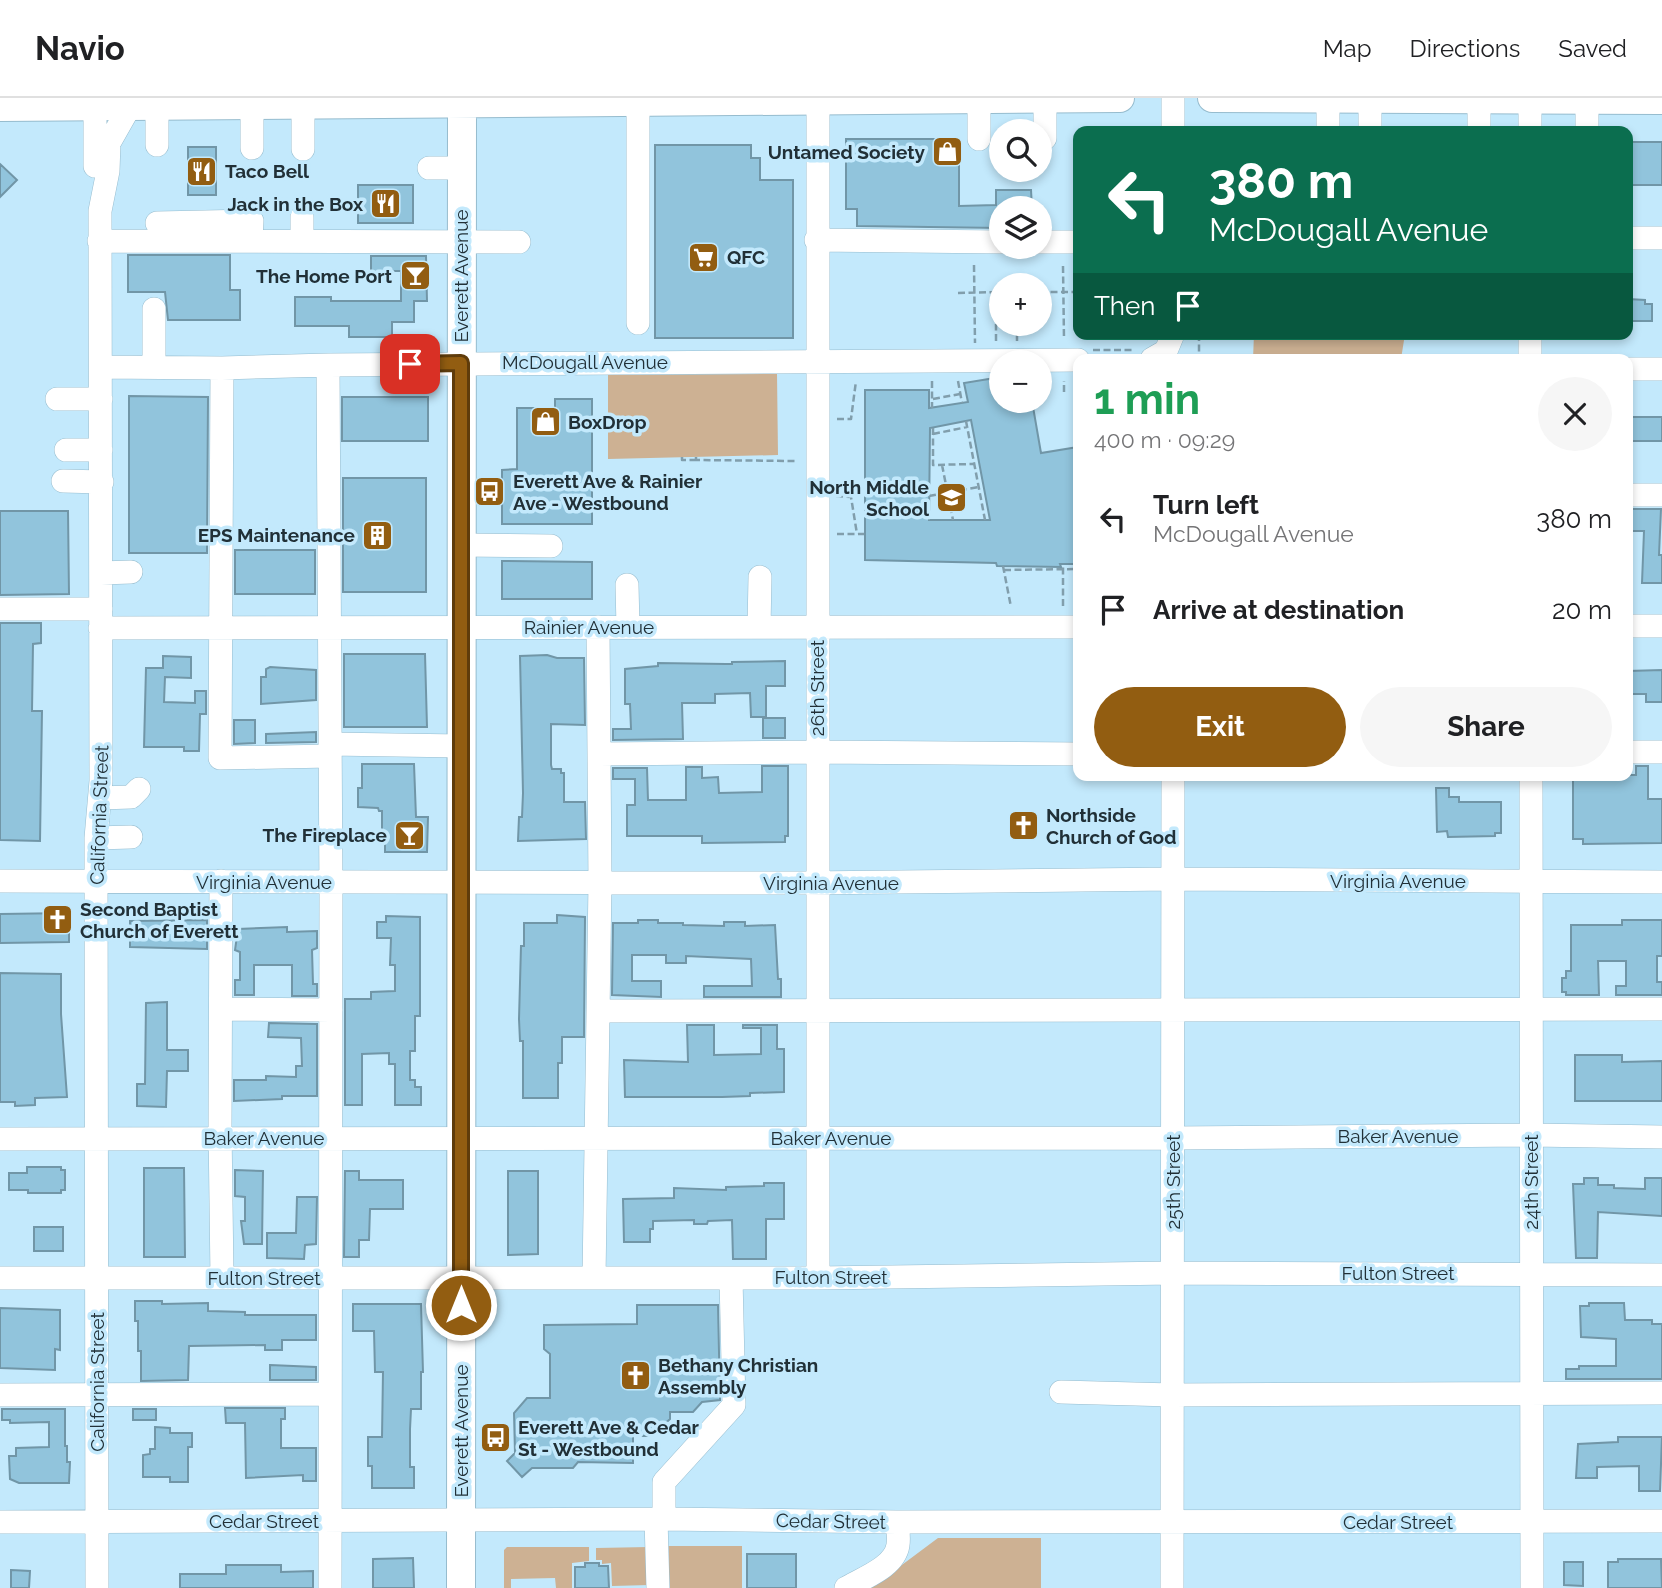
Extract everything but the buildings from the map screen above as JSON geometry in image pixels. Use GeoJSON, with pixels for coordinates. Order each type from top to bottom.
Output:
{"type":"FeatureCollection","features":[{"type":"Feature","properties":{"kind":"main road"},"geometry":{"type":"LineString","coordinates":[[0,107],[59,102],[144,106],[461,100],[1120,98]]}},
{"type":"Feature","properties":{"kind":"main road"},"geometry":{"type":"LineString","coordinates":[[1212,98],[1662,100]]}},
{"type":"Feature","properties":{"kind":"main road","name":"Everett Avenue"},"geometry":{"type":"LineString","coordinates":[[461,100],[461,1588]]}},
{"type":"Feature","properties":{"kind":"street"},"geometry":{"type":"LineString","coordinates":[[1173,98],[1173,126]]}},
{"type":"Feature","properties":{"kind":"street","name":"26th Street"},"geometry":{"type":"LineString","coordinates":[[818,99],[818,1278]]}},
{"type":"Feature","properties":{"kind":"street"},"geometry":{"type":"LineString","coordinates":[[979,99],[979,139]]}},
{"type":"Feature","properties":{"kind":"street"},"geometry":{"type":"LineString","coordinates":[[1045,99],[1045,119]]}},
{"type":"Feature","properties":{"kind":"street"},"geometry":{"type":"LineString","coordinates":[[1328,99],[1328,126]]}},
{"type":"Feature","properties":{"kind":"street"},"geometry":{"type":"LineString","coordinates":[[1371,126],[1377,99]]}},
{"type":"Feature","properties":{"kind":"street"},"geometry":{"type":"LineString","coordinates":[[1530,99],[1530,126]]}},
{"type":"Feature","properties":{"kind":"street"},"geometry":{"type":"LineString","coordinates":[[638,323],[645,100]]}},
{"type":"Feature","properties":{"kind":"street"},"geometry":{"type":"LineString","coordinates":[[1479,100],[1479,126]]}},
{"type":"Feature","properties":{"kind":"street"},"geometry":{"type":"LineString","coordinates":[[1587,100],[1587,126]]}},
{"type":"Feature","properties":{"kind":"street","name":"California Street"},"geometry":{"type":"LineString","coordinates":[[99,103],[94,189],[100,211]]}},
{"type":"Feature","properties":{"kind":"street"},"geometry":{"type":"LineString","coordinates":[[303,104],[303,149]]}},
{"type":"Feature","properties":{"kind":"street"},"geometry":{"type":"LineString","coordinates":[[252,105],[252,148]]}},
{"type":"Feature","properties":{"kind":"street"},"geometry":{"type":"LineString","coordinates":[[144,106],[158,145]]}},
{"type":"Feature","properties":{"kind":"street","name":"California Street"},"geometry":{"type":"LineString","coordinates":[[97,1588],[96,838],[100,798],[102,482],[99,241],[109,144],[144,106]]}},
{"type":"Feature","properties":{"kind":"street"},"geometry":{"type":"LineString","coordinates":[[429,168],[461,168]]}},
{"type":"Feature","properties":{"kind":"street"},"geometry":{"type":"LineString","coordinates":[[302,216],[302,240]]}},
{"type":"Feature","properties":{"kind":"street"},"geometry":{"type":"LineString","coordinates":[[157,223],[252,221],[251,240]]}},
{"type":"Feature","properties":{"kind":"street"},"geometry":{"type":"LineString","coordinates":[[816,240],[987,238]]}},
{"type":"Feature","properties":{"kind":"street"},"geometry":{"type":"LineString","coordinates":[[1633,238],[1662,238]]}},
{"type":"Feature","properties":{"kind":"street"},"geometry":{"type":"LineString","coordinates":[[1052,239],[1073,241]]}},
{"type":"Feature","properties":{"kind":"street"},"geometry":{"type":"LineString","coordinates":[[99,241],[302,240],[357,246],[519,242]]}},
{"type":"Feature","properties":{"kind":"street"},"geometry":{"type":"LineString","coordinates":[[154,309],[154,367]]}},
{"type":"Feature","properties":{"kind":"street"},"geometry":{"type":"LineString","coordinates":[[1161,354],[1166,351],[1171,340]]}},
{"type":"Feature","properties":{"kind":"street","name":"McDougall Avenue"},"geometry":{"type":"LineString","coordinates":[[101,367],[1071,360]]}},
{"type":"Feature","properties":{"kind":"street"},"geometry":{"type":"LineString","coordinates":[[328,365],[331,882],[330,1588]]}},
{"type":"Feature","properties":{"kind":"street"},"geometry":{"type":"LineString","coordinates":[[222,368],[216,572],[221,628],[220,758],[330,750],[461,746]]}},
{"type":"Feature","properties":{"kind":"street"},"geometry":{"type":"LineString","coordinates":[[1633,369],[1662,369]]}},
{"type":"Feature","properties":{"kind":"street"},"geometry":{"type":"LineString","coordinates":[[57,400],[101,399]]}},
{"type":"Feature","properties":{"kind":"street"},"geometry":{"type":"LineString","coordinates":[[66,450],[101,450]]}},
{"type":"Feature","properties":{"kind":"street"},"geometry":{"type":"LineString","coordinates":[[63,481],[102,482]]}},
{"type":"Feature","properties":{"kind":"street"},"geometry":{"type":"LineString","coordinates":[[1633,495],[1662,495]]}},
{"type":"Feature","properties":{"kind":"street"},"geometry":{"type":"LineString","coordinates":[[461,545],[551,546]]}},
{"type":"Feature","properties":{"kind":"street"},"geometry":{"type":"LineString","coordinates":[[101,573],[131,572]]}},
{"type":"Feature","properties":{"kind":"street"},"geometry":{"type":"LineString","coordinates":[[759,627],[760,577]]}},
{"type":"Feature","properties":{"kind":"street"},"geometry":{"type":"LineString","coordinates":[[627,585],[628,627]]}},
{"type":"Feature","properties":{"kind":"street","name":"Rainier Avenue"},"geometry":{"type":"LineString","coordinates":[[0,609],[221,628],[817,627],[1071,618]]}},
{"type":"Feature","properties":{"kind":"street"},"geometry":{"type":"LineString","coordinates":[[1633,626],[1662,626]]}},
{"type":"Feature","properties":{"kind":"street"},"geometry":{"type":"LineString","coordinates":[[594,1278],[600,883],[598,627]]}},
{"type":"Feature","properties":{"kind":"street"},"geometry":{"type":"LineString","coordinates":[[1633,752],[1662,752]]}},
{"type":"Feature","properties":{"kind":"street"},"geometry":{"type":"LineString","coordinates":[[599,754],[1073,754]]}},
{"type":"Feature","properties":{"kind":"street","name":"25th Street"},"geometry":{"type":"LineString","coordinates":[[1172,1588],[1173,781]]}},
{"type":"Feature","properties":{"kind":"street","name":"24th Street"},"geometry":{"type":"LineString","coordinates":[[1531,781],[1532,1588]]}},
{"type":"Feature","properties":{"kind":"street"},"geometry":{"type":"LineString","coordinates":[[100,798],[131,797],[138,789]]}},
{"type":"Feature","properties":{"kind":"street"},"geometry":{"type":"LineString","coordinates":[[96,838],[131,836]]}},
{"type":"Feature","properties":{"kind":"street","name":"Virginia Avenue"},"geometry":{"type":"LineString","coordinates":[[0,881],[817,883],[1172,879],[1662,882]]}},
{"type":"Feature","properties":{"kind":"street"},"geometry":{"type":"LineString","coordinates":[[221,881],[222,1278]]}},
{"type":"Feature","properties":{"kind":"street"},"geometry":{"type":"LineString","coordinates":[[221,1009],[331,1010]]}},
{"type":"Feature","properties":{"kind":"street"},"geometry":{"type":"LineString","coordinates":[[598,1011],[1662,1009]]}},
{"type":"Feature","properties":{"kind":"street","name":"Baker Avenue"},"geometry":{"type":"LineString","coordinates":[[0,1139],[461,1139],[566,1147],[597,1138],[1531,1135],[1662,1137]]}},
{"type":"Feature","properties":{"kind":"street","name":"Fulton Street"},"geometry":{"type":"LineString","coordinates":[[0,1278],[461,1278],[565,1269],[594,1278],[1173,1273],[1662,1275]]}},
{"type":"Feature","properties":{"kind":"street"},"geometry":{"type":"LineString","coordinates":[[658,1588],[664,1482],[734,1405],[731,1278]]}},
{"type":"Feature","properties":{"kind":"street"},"geometry":{"type":"LineString","coordinates":[[1061,1392],[1172,1395],[1662,1393]]}},
{"type":"Feature","properties":{"kind":"street"},"geometry":{"type":"LineString","coordinates":[[0,1395],[330,1394]]}},
{"type":"Feature","properties":{"kind":"street","name":"Cedar Street"},"geometry":{"type":"LineString","coordinates":[[0,1522],[660,1519],[897,1522],[1662,1521]]}},
{"type":"Feature","properties":{"kind":"street"},"geometry":{"type":"LineString","coordinates":[[846,1588],[884,1566],[894,1556],[898,1546],[897,1522]]}},
{"type":"Feature","properties":{"kind":"path"},"geometry":{"type":"LineString","coordinates":[[974,265],[975,360]]}},
{"type":"Feature","properties":{"kind":"path"},"geometry":{"type":"LineString","coordinates":[[1063,266],[1071,360],[1064,392]]}},
{"type":"Feature","properties":{"kind":"path"},"geometry":{"type":"LineString","coordinates":[[958,293],[989,292]]}},
{"type":"Feature","properties":{"kind":"path"},"geometry":{"type":"LineString","coordinates":[[1052,292],[1073,292]]}},
{"type":"Feature","properties":{"kind":"path"},"geometry":{"type":"LineString","coordinates":[[996,336],[996,350]]}},
{"type":"Feature","properties":{"kind":"path"},"geometry":{"type":"LineString","coordinates":[[1017,336],[1017,350]]}},
{"type":"Feature","properties":{"kind":"path"},"geometry":{"type":"LineString","coordinates":[[831,419],[851,419],[857,377]]}},
{"type":"Feature","properties":{"kind":"path"},"geometry":{"type":"LineString","coordinates":[[932,377],[932,408]]}},
{"type":"Feature","properties":{"kind":"path"},"geometry":{"type":"LineString","coordinates":[[957,377],[962,403]]}},
{"type":"Feature","properties":{"kind":"path"},"geometry":{"type":"LineString","coordinates":[[932,399],[960,394]]}},
{"type":"Feature","properties":{"kind":"path"},"geometry":{"type":"LineString","coordinates":[[966,421],[985,520]]}},
{"type":"Feature","properties":{"kind":"path"},"geometry":{"type":"LineString","coordinates":[[933,434],[967,427]]}},
{"type":"Feature","properties":{"kind":"path"},"geometry":{"type":"LineString","coordinates":[[933,428],[933,465],[974,464]]}},
{"type":"Feature","properties":{"kind":"path"},"geometry":{"type":"LineString","coordinates":[[682,457],[682,460],[796,461]]}},
{"type":"Feature","properties":{"kind":"path"},"geometry":{"type":"LineString","coordinates":[[942,465],[953,520]]}},
{"type":"Feature","properties":{"kind":"path"},"geometry":{"type":"LineString","coordinates":[[929,496],[979,487]]}},
{"type":"Feature","properties":{"kind":"path"},"geometry":{"type":"LineString","coordinates":[[831,496],[851,497],[856,534]]}},
{"type":"Feature","properties":{"kind":"path"},"geometry":{"type":"LineString","coordinates":[[831,533],[864,534]]}},
{"type":"Feature","properties":{"kind":"path"},"geometry":{"type":"LineString","coordinates":[[1064,567],[1071,618]]}},
{"type":"Feature","properties":{"kind":"path"},"geometry":{"type":"LineString","coordinates":[[1011,610],[1003,568],[1073,568]]}},
{"type":"Feature","properties":{"kind":"shaded area"},"geometry":{"type":"Polygon","coordinates":[[[1254,340],[1404,340],[1402,354],[1253,354],[1254,340]]]}},
{"type":"Feature","properties":{"kind":"shaded area"},"geometry":{"type":"Polygon","coordinates":[[[777,374],[778,455],[608,459],[608,375],[777,374]]]}},
{"type":"Feature","properties":{"kind":"shaded area"},"geometry":{"type":"Polygon","coordinates":[[[938,1538],[1041,1538],[1041,1588],[871,1588],[938,1538]]]}},
{"type":"Feature","properties":{"kind":"shaded area"},"geometry":{"type":"Polygon","coordinates":[[[663,1546],[742,1546],[742,1588],[663,1588],[663,1546]]]}},
{"type":"Feature","properties":{"kind":"shaded area"},"geometry":{"type":"Polygon","coordinates":[[[507,1547],[589,1547],[589,1561],[572,1563],[572,1588],[556,1588],[555,1578],[511,1579],[511,1588],[504,1588],[504,1550],[507,1547]]]}},
{"type":"Feature","properties":{"kind":"shaded area"},"geometry":{"type":"Polygon","coordinates":[[[649,1547],[650,1585],[612,1586],[611,1563],[602,1564],[602,1560],[596,1560],[596,1548],[649,1547]]]}},
{"type":"Feature","properties":{"kind":"place","name":"Untamed Society"},"geometry":{"type":"Point","coordinates":[948,152]}},
{"type":"Feature","properties":{"kind":"place","name":"Taco Bell"},"geometry":{"type":"Point","coordinates":[202,171]}},
{"type":"Feature","properties":{"kind":"place","name":"Jack in the Box"},"geometry":{"type":"Point","coordinates":[386,204]}},
{"type":"Feature","properties":{"kind":"place","name":"QFC"},"geometry":{"type":"Point","coordinates":[704,257]}},
{"type":"Feature","properties":{"kind":"place","name":"The Home Port"},"geometry":{"type":"Point","coordinates":[415,276]}},
{"type":"Feature","properties":{"kind":"place","name":"BoxDrop"},"geometry":{"type":"Point","coordinates":[545,422]}},
{"type":"Feature","properties":{"kind":"place","name":"Everett Ave & Rainier Ave - Westbound"},"geometry":{"type":"Point","coordinates":[490,492]}},
{"type":"Feature","properties":{"kind":"place","name":"North Middle School"},"geometry":{"type":"Point","coordinates":[952,498]}},
{"type":"Feature","properties":{"kind":"place","name":"EPS Maintenance"},"geometry":{"type":"Point","coordinates":[378,535]}},
{"type":"Feature","properties":{"kind":"place","name":"Northside Church of God"},"geometry":{"type":"Point","coordinates":[1023,826]}},
{"type":"Feature","properties":{"kind":"place","name":"The Fireplace"},"geometry":{"type":"Point","coordinates":[410,835]}},
{"type":"Feature","properties":{"kind":"place","name":"Second Baptist Church of Everett"},"geometry":{"type":"Point","coordinates":[57,920]}},
{"type":"Feature","properties":{"kind":"place","name":"Bethany Christian Assembly"},"geometry":{"type":"Point","coordinates":[635,1376]}},
{"type":"Feature","properties":{"kind":"place","name":"Everett Ave & Cedar St - Westbound"},"geometry":{"type":"Point","coordinates":[495,1438]}},
{"type":"Feature","properties":{"kind":"route"},"geometry":{"type":"LineString","coordinates":[[410,364],[461,363],[461,1305]]}}]}
